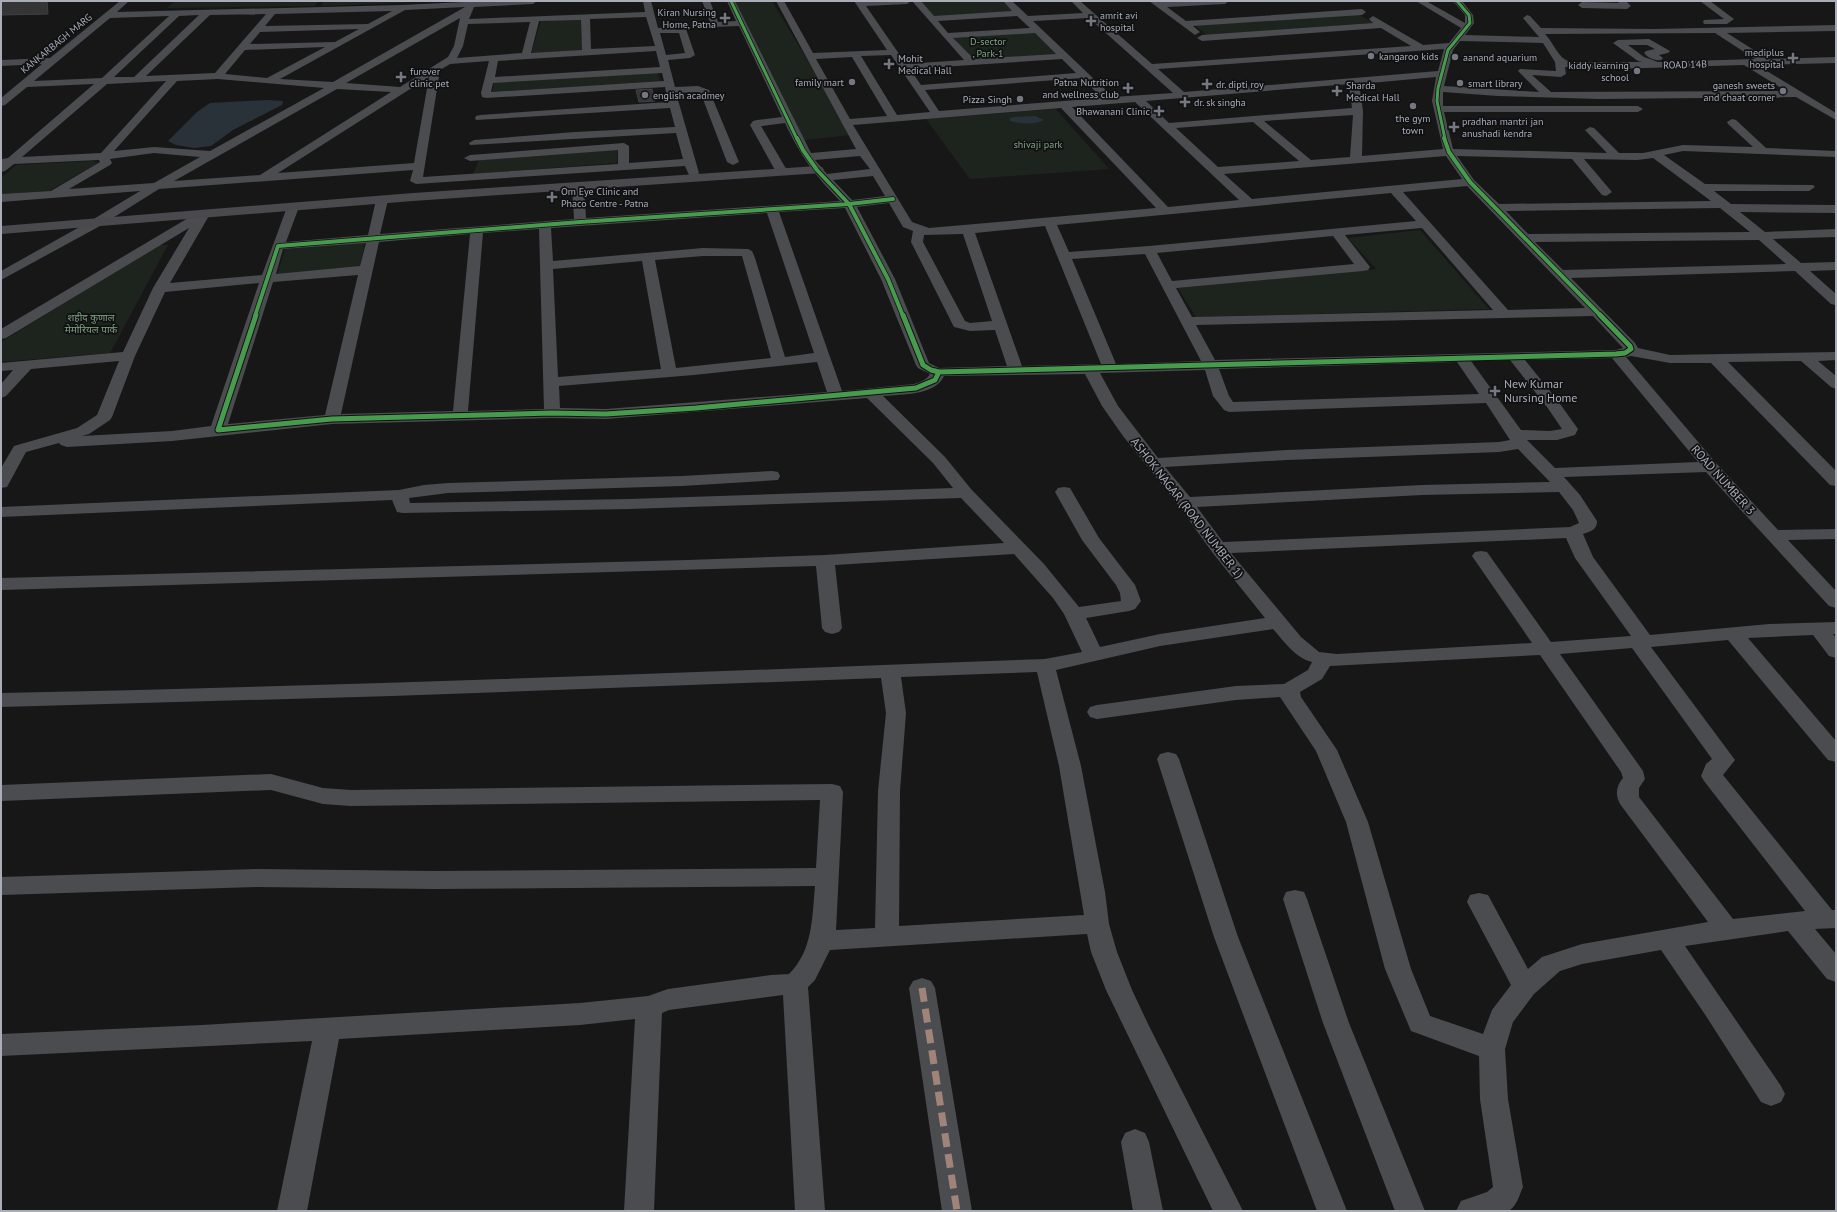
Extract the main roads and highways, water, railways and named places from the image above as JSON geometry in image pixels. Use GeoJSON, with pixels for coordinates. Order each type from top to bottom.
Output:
{"type":"FeatureCollection","features":[{"type":"Feature","properties":{"kind":"place","name":"Kiran Nursing Home, Patna"},"geometry":{"type":"Point","coordinates":[725,18]}},
{"type":"Feature","properties":{"kind":"place","name":"amrit avi hospital"},"geometry":{"type":"Point","coordinates":[1091,21]}},
{"type":"Feature","properties":{"kind":"place","name":"kangaroo kids"},"geometry":{"type":"Point","coordinates":[1371,56]}},
{"type":"Feature","properties":{"kind":"place","name":"aanand aquarium"},"geometry":{"type":"Point","coordinates":[1455,57]}},
{"type":"Feature","properties":{"kind":"place","name":"mediplus hospital"},"geometry":{"type":"Point","coordinates":[1793,58]}},
{"type":"Feature","properties":{"kind":"place","name":"Mohit Medical Hall"},"geometry":{"type":"Point","coordinates":[889,64]}},
{"type":"Feature","properties":{"kind":"place","name":"kiddy learning school"},"geometry":{"type":"Point","coordinates":[1637,71]}},
{"type":"Feature","properties":{"kind":"place","name":"furever clinic pet"},"geometry":{"type":"Point","coordinates":[401,77]}},
{"type":"Feature","properties":{"kind":"place","name":"family mart"},"geometry":{"type":"Point","coordinates":[852,82]}},
{"type":"Feature","properties":{"kind":"place","name":"smart library"},"geometry":{"type":"Point","coordinates":[1460,83]}},
{"type":"Feature","properties":{"kind":"place","name":"dr. dipti roy"},"geometry":{"type":"Point","coordinates":[1207,84]}},
{"type":"Feature","properties":{"kind":"place","name":"Patna Nutrition and wellness club"},"geometry":{"type":"Point","coordinates":[1128,88]}},
{"type":"Feature","properties":{"kind":"place","name":"Sharda Medical Hall"},"geometry":{"type":"Point","coordinates":[1337,91]}},
{"type":"Feature","properties":{"kind":"place","name":"ganesh sweets and chaat corner"},"geometry":{"type":"Point","coordinates":[1783,91]}},
{"type":"Feature","properties":{"kind":"place","name":"english acadmey"},"geometry":{"type":"Point","coordinates":[645,95]}},
{"type":"Feature","properties":{"kind":"place","name":"Pizza Singh"},"geometry":{"type":"Point","coordinates":[1020,99]}},
{"type":"Feature","properties":{"kind":"place","name":"dr. sk singha"},"geometry":{"type":"Point","coordinates":[1185,102]}},
{"type":"Feature","properties":{"kind":"place","name":"the gym town"},"geometry":{"type":"Point","coordinates":[1413,106]}},
{"type":"Feature","properties":{"kind":"place","name":"Bhawanani Clinic"},"geometry":{"type":"Point","coordinates":[1159,111]}},
{"type":"Feature","properties":{"kind":"place","name":"pradhan mantri jan anushadi kendra"},"geometry":{"type":"Point","coordinates":[1454,127]}},
{"type":"Feature","properties":{"kind":"place","name":"Om Eye Clinic and Phaco Centre - Patna"},"geometry":{"type":"Point","coordinates":[552,197]}},
{"type":"Feature","properties":{"kind":"place","name":"New Kumar Nursing Home"},"geometry":{"type":"Point","coordinates":[1495,391]}},
{"type":"Feature","properties":{"kind":"park label","name":"D-sector , Park-1"},"geometry":{"type":"Point","coordinates":[988,46]}},
{"type":"Feature","properties":{"kind":"park label","name":"shivaji park"},"geometry":{"type":"Point","coordinates":[1038,144]}},
{"type":"Feature","properties":{"kind":"park label","name":"शहीद कुणाल मेमोरियल पार्क"},"geometry":{"type":"Point","coordinates":[91,322]}}]}
